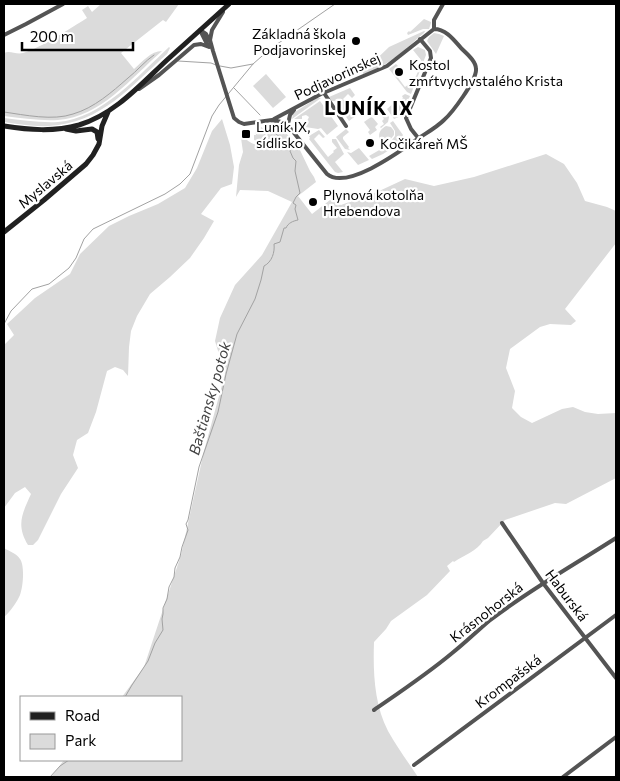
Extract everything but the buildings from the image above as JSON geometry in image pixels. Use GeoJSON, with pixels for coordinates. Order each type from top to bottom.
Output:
{"type":"FeatureCollection","features":[{"type":"Feature","properties":{"kind":"street"},"geometry":{"type":"LineString","coordinates":[[4,35],[63,4]]}},
{"type":"Feature","properties":{"kind":"street"},"geometry":{"type":"LineString","coordinates":[[200,30],[206,34],[213,51],[234,118],[240,123],[247,124],[272,120],[288,124],[328,175],[336,178],[351,176],[380,164],[419,139],[447,118],[471,84],[476,73],[474,62],[455,41],[442,31],[434,29],[434,18],[443,4]]}},
{"type":"Feature","properties":{"kind":"street"},"geometry":{"type":"LineString","coordinates":[[117,105],[228,5]]}},
{"type":"Feature","properties":{"kind":"street"},"geometry":{"type":"LineString","coordinates":[[210,45],[212,30],[228,5]]}},
{"type":"Feature","properties":{"kind":"street","name":"Podjavorinskej"},"geometry":{"type":"LineString","coordinates":[[272,120],[324,93],[387,66],[434,29]]}},
{"type":"Feature","properties":{"kind":"street"},"geometry":{"type":"LineString","coordinates":[[419,139],[411,129],[406,118],[431,58],[430,51],[420,39]]}},
{"type":"Feature","properties":{"kind":"street"},"geometry":{"type":"LineString","coordinates":[[61,129],[94,119],[109,111],[159,75],[192,45],[210,45]]}},
{"type":"Feature","properties":{"kind":"street"},"geometry":{"type":"LineString","coordinates":[[324,93],[346,126]]}},
{"type":"Feature","properties":{"kind":"street"},"geometry":{"type":"LineString","coordinates":[[288,124],[290,115],[296,108]]}},
{"type":"Feature","properties":{"kind":"street","name":"Myslavská"},"geometry":{"type":"LineString","coordinates":[[4,232],[83,167],[90,159],[100,141],[102,126],[109,111]]}},
{"type":"Feature","properties":{"kind":"street"},"geometry":{"type":"LineString","coordinates":[[94,119],[98,141],[96,149]]}},
{"type":"Feature","properties":{"kind":"street"},"geometry":{"type":"LineString","coordinates":[[4,126],[38,130],[61,129],[78,131],[91,129],[97,133]]}},
{"type":"Feature","properties":{"kind":"street","name":"Haburská"},"geometry":{"type":"LineString","coordinates":[[502,523],[544,583],[616,678]]}},
{"type":"Feature","properties":{"kind":"street","name":"Krásnohorská"},"geometry":{"type":"LineString","coordinates":[[374,710],[429,672],[488,622],[544,583],[616,538]]}},
{"type":"Feature","properties":{"kind":"street","name":"Krompašská"},"geometry":{"type":"LineString","coordinates":[[414,765],[616,615]]}},
{"type":"Feature","properties":{"kind":"street"},"geometry":{"type":"LineString","coordinates":[[563,777],[616,736]]}},
{"type":"Feature","properties":{"kind":"green space"},"geometry":{"type":"Polygon","coordinates":[[[101,4],[179,4],[166,22],[163,20],[121,53],[134,69],[150,55],[162,51],[127,84],[102,104],[88,112],[58,120],[4,116],[4,53],[23,53],[39,47],[87,18],[82,10],[88,6],[92,12],[101,4]]]}},
{"type":"Feature","properties":{"kind":"green space"},"geometry":{"type":"Polygon","coordinates":[[[424,19],[431,22],[429,29],[423,29],[408,35],[409,31],[424,19]]]}},
{"type":"Feature","properties":{"kind":"green space"},"geometry":{"type":"Polygon","coordinates":[[[424,31],[424,33],[388,62],[363,74],[389,47],[424,31]]]}},
{"type":"Feature","properties":{"kind":"green space"},"geometry":{"type":"Polygon","coordinates":[[[434,33],[444,36],[436,54],[427,41],[434,33]]]}},
{"type":"Feature","properties":{"kind":"green space"},"geometry":{"type":"Polygon","coordinates":[[[169,47],[167,54],[128,90],[114,101],[85,118],[49,126],[32,126],[4,122],[4,118],[58,122],[74,119],[89,113],[118,94],[169,47]]]}},
{"type":"Feature","properties":{"kind":"green space"},"geometry":{"type":"Polygon","coordinates":[[[418,47],[425,50],[426,55],[411,94],[407,92],[389,69],[396,64],[398,66],[394,70],[405,87],[412,82],[421,60],[413,50],[418,47]]]}},
{"type":"Feature","properties":{"kind":"green space"},"geometry":{"type":"Polygon","coordinates":[[[266,74],[286,97],[273,108],[253,86],[266,74]]]}},
{"type":"Feature","properties":{"kind":"green space"},"geometry":{"type":"Polygon","coordinates":[[[350,88],[355,95],[352,98],[348,94],[343,99],[355,114],[361,110],[359,107],[362,104],[364,108],[349,121],[335,101],[332,101],[329,97],[350,88]]]}},
{"type":"Feature","properties":{"kind":"green space"},"geometry":{"type":"Polygon","coordinates":[[[405,94],[410,96],[401,116],[394,119],[387,109],[395,102],[397,104],[405,94]]]}},
{"type":"Feature","properties":{"kind":"green space"},"geometry":{"type":"Polygon","coordinates":[[[317,98],[321,98],[292,119],[295,112],[317,98]]]}},
{"type":"Feature","properties":{"kind":"green space"},"geometry":{"type":"Polygon","coordinates":[[[320,101],[338,126],[327,135],[321,128],[299,126],[294,121],[304,123],[307,121],[309,117],[306,115],[302,116],[302,119],[294,119],[320,101]]]}},
{"type":"Feature","properties":{"kind":"green space"},"geometry":{"type":"Polygon","coordinates":[[[374,105],[381,107],[389,117],[388,122],[381,128],[384,124],[382,121],[384,119],[378,111],[374,115],[368,109],[374,105]]]}},
{"type":"Feature","properties":{"kind":"green space"},"geometry":{"type":"Polygon","coordinates":[[[371,117],[378,124],[375,127],[377,130],[370,135],[368,132],[370,130],[364,122],[371,117]]]}},
{"type":"Feature","properties":{"kind":"green space"},"geometry":{"type":"Polygon","coordinates":[[[222,119],[234,167],[232,184],[221,188],[201,214],[214,221],[190,258],[150,294],[137,316],[131,331],[128,376],[123,370],[115,367],[107,371],[88,433],[77,440],[73,455],[78,468],[61,494],[38,540],[33,545],[28,545],[21,525],[31,494],[25,487],[15,493],[4,508],[4,345],[14,335],[7,324],[35,298],[70,274],[80,254],[109,226],[158,204],[185,188],[197,168],[212,131],[222,119]]]}},
{"type":"Feature","properties":{"kind":"green space"},"geometry":{"type":"Polygon","coordinates":[[[272,120],[288,124],[285,127],[285,132],[298,146],[316,182],[298,196],[312,214],[330,200],[341,205],[377,192],[405,179],[434,186],[474,177],[546,154],[564,164],[577,183],[585,201],[616,211],[616,243],[565,309],[576,321],[571,325],[550,324],[540,327],[510,349],[506,368],[515,391],[512,408],[521,417],[532,423],[562,409],[573,407],[585,412],[598,414],[616,413],[616,478],[566,504],[555,503],[505,520],[477,548],[447,566],[450,571],[427,595],[391,621],[374,642],[374,676],[377,699],[383,721],[418,777],[51,777],[63,761],[182,761],[182,696],[123,696],[144,667],[181,555],[204,451],[225,374],[215,341],[220,318],[235,285],[262,255],[292,202],[268,191],[240,190],[236,197],[239,165],[243,152],[241,138],[243,137],[254,144],[261,144],[267,138],[267,128],[272,120]]]}},
{"type":"Feature","properties":{"kind":"green space"},"geometry":{"type":"Polygon","coordinates":[[[393,121],[403,135],[403,138],[398,140],[400,143],[372,159],[369,156],[388,145],[395,136],[395,131],[390,123],[393,121]]]}},
{"type":"Feature","properties":{"kind":"green space"},"geometry":{"type":"Polygon","coordinates":[[[386,126],[391,127],[394,135],[389,141],[380,142],[380,132],[386,126]]]}},
{"type":"Feature","properties":{"kind":"green space"},"geometry":{"type":"Polygon","coordinates":[[[261,127],[265,134],[263,140],[259,142],[254,140],[254,135],[256,135],[255,130],[261,127]]]}},
{"type":"Feature","properties":{"kind":"green space"},"geometry":{"type":"Polygon","coordinates":[[[346,129],[349,132],[343,139],[350,150],[345,149],[336,137],[346,129]]]}},
{"type":"Feature","properties":{"kind":"green space"},"geometry":{"type":"Polygon","coordinates":[[[319,130],[325,137],[323,138],[319,134],[314,139],[328,157],[337,148],[332,142],[332,139],[336,139],[344,154],[335,162],[343,172],[335,172],[309,139],[309,136],[319,130]]]}},
{"type":"Feature","properties":{"kind":"green space"},"geometry":{"type":"Polygon","coordinates":[[[359,148],[369,160],[358,165],[347,152],[351,153],[359,148]]]}},
{"type":"Feature","properties":{"kind":"green space"},"geometry":{"type":"Polygon","coordinates":[[[4,548],[15,554],[22,562],[23,577],[20,595],[4,617],[4,548]]]}},
{"type":"Feature","properties":{"kind":"waterway"},"geometry":{"type":"LineString","coordinates":[[4,324],[11,311],[32,289],[49,284],[69,268],[76,258],[84,239],[93,229],[165,194],[180,184],[190,174],[212,116],[253,64],[270,49],[335,4]]}},
{"type":"Feature","properties":{"kind":"waterway"},"geometry":{"type":"LineString","coordinates":[[4,112],[30,116],[57,117],[81,111],[109,94],[154,55]]}},
{"type":"Feature","properties":{"kind":"waterway"},"geometry":{"type":"LineString","coordinates":[[178,61],[216,65]]}},
{"type":"Feature","properties":{"kind":"waterway"},"geometry":{"type":"LineString","coordinates":[[220,66],[231,68],[253,64]]}},
{"type":"Feature","properties":{"kind":"waterway","name":"Baštiansky potok"},"geometry":{"type":"LineString","coordinates":[[234,88],[260,115]]}},
{"type":"Feature","properties":{"kind":"waterway","name":"Baštiansky potok"},"geometry":{"type":"LineString","coordinates":[[126,696],[148,661],[155,643],[163,630],[163,608],[188,530],[186,524],[199,467],[218,412],[237,334],[255,299],[264,266],[272,256],[274,244],[280,242],[284,228],[291,222],[298,220],[295,209],[296,205],[293,203],[300,193],[295,171],[296,161],[290,151],[291,148],[270,128]]}},
{"type":"Feature","properties":{"kind":"waterway","name":"Baštiansky potok"},"geometry":{"type":"LineString","coordinates":[[50,777],[68,761]]}},
{"type":"Feature","properties":{"kind":"place","name":"Základná škola Podjavorinskej"},"geometry":{"type":"Point","coordinates":[356,41]}},
{"type":"Feature","properties":{"kind":"place","name":"Kostol zmŕtvychvstalého Krista"},"geometry":{"type":"Point","coordinates":[399,72]}},
{"type":"Feature","properties":{"kind":"place","name":"Luník IX, sídlisko"},"geometry":{"type":"Point","coordinates":[246,134]}},
{"type":"Feature","properties":{"kind":"place","name":"Kočikáreň MŠ"},"geometry":{"type":"Point","coordinates":[370,143]}},
{"type":"Feature","properties":{"kind":"place","name":"Plynová kotolňa Hrebendova"},"geometry":{"type":"Point","coordinates":[313,202]}},
{"type":"Feature","properties":{"kind":"district","name":"LUNÍK IX"},"geometry":{"type":"Point","coordinates":[369,107]}}]}
